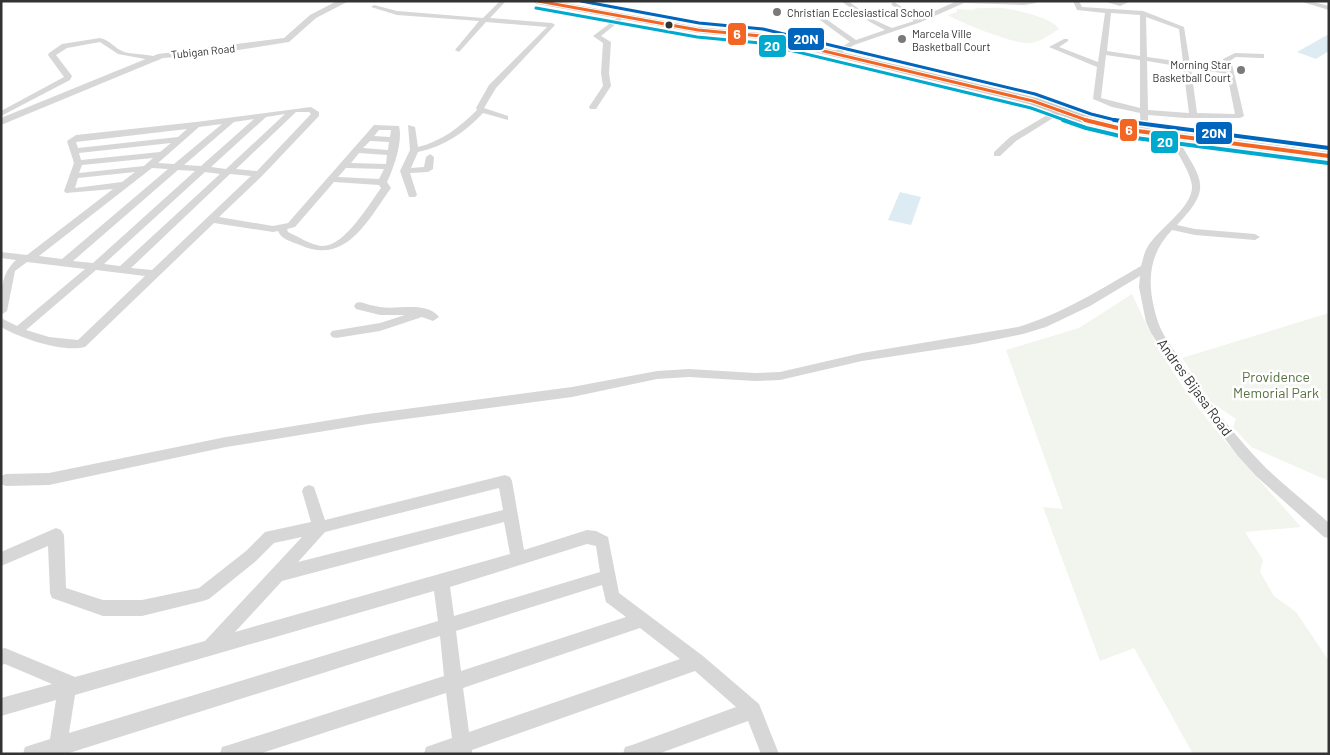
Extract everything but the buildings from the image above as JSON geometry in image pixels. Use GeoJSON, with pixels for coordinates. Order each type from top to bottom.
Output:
{"type":"FeatureCollection","features":[{"type":"Feature","properties":{"kind":"main road"},"geometry":{"type":"LineString","coordinates":[[542,2],[703,31],[756,36],[1033,101],[1103,125],[1173,137],[1329,156]]}},
{"type":"Feature","properties":{"kind":"street","name":"Tubigan Road"},"geometry":{"type":"LineString","coordinates":[[1,122],[156,59],[174,54],[206,52],[286,40],[292,37],[305,23],[321,11],[345,1]]}},
{"type":"Feature","properties":{"kind":"street"},"geometry":{"type":"LineString","coordinates":[[459,50],[499,7],[502,1]]}},
{"type":"Feature","properties":{"kind":"street"},"geometry":{"type":"LineString","coordinates":[[844,1],[872,21],[892,30]]}},
{"type":"Feature","properties":{"kind":"street"},"geometry":{"type":"LineString","coordinates":[[900,1],[894,4],[919,21]]}},
{"type":"Feature","properties":{"kind":"street"},"geometry":{"type":"LineString","coordinates":[[836,54],[856,43],[919,21],[963,1],[1024,4],[1033,3],[1033,1]]}},
{"type":"Feature","properties":{"kind":"street"},"geometry":{"type":"LineString","coordinates":[[1076,1],[1079,9],[1143,13],[1182,28],[1193,115]]}},
{"type":"Feature","properties":{"kind":"street"},"geometry":{"type":"LineString","coordinates":[[1106,1],[1120,4],[1128,1]]}},
{"type":"Feature","properties":{"kind":"street"},"geometry":{"type":"LineString","coordinates":[[1302,1],[1329,8]]}},
{"type":"Feature","properties":{"kind":"street"},"geometry":{"type":"LineString","coordinates":[[1120,4],[1126,11]]}},
{"type":"Feature","properties":{"kind":"street"},"geometry":{"type":"LineString","coordinates":[[374,7],[397,13],[552,25],[492,87],[480,108],[481,110],[456,135],[427,147],[414,150]]}},
{"type":"Feature","properties":{"kind":"street"},"geometry":{"type":"LineString","coordinates":[[811,11],[856,43]]}},
{"type":"Feature","properties":{"kind":"street"},"geometry":{"type":"LineString","coordinates":[[1108,12],[1097,99],[1144,113],[1159,115],[1240,116],[1227,59],[1235,55],[1261,56]]}},
{"type":"Feature","properties":{"kind":"street"},"geometry":{"type":"LineString","coordinates":[[1143,13],[1144,133]]}},
{"type":"Feature","properties":{"kind":"street"},"geometry":{"type":"LineString","coordinates":[[592,107],[607,86],[605,73],[607,42],[596,36],[623,16]]}},
{"type":"Feature","properties":{"kind":"street"},"geometry":{"type":"LineString","coordinates":[[1,114],[67,78],[68,76],[52,54],[65,46],[100,40],[105,41],[109,48],[119,52],[156,59]]}},
{"type":"Feature","properties":{"kind":"street"},"geometry":{"type":"LineString","coordinates":[[1066,40],[1053,47],[1100,66]]}},
{"type":"Feature","properties":{"kind":"street"},"geometry":{"type":"LineString","coordinates":[[1102,52],[1230,72]]}},
{"type":"Feature","properties":{"kind":"street"},"geometry":{"type":"LineString","coordinates":[[1,322],[17,332],[47,342],[82,344],[259,174],[316,114],[311,109],[294,110],[196,125],[76,138],[71,141],[78,163],[69,191],[124,185]]}},
{"type":"Feature","properties":{"kind":"street"},"geometry":{"type":"LineString","coordinates":[[122,270],[294,110]]}},
{"type":"Feature","properties":{"kind":"street"},"geometry":{"type":"LineString","coordinates":[[481,110],[505,118]]}},
{"type":"Feature","properties":{"kind":"street"},"geometry":{"type":"LineString","coordinates":[[996,154],[1013,139],[1062,110]]}},
{"type":"Feature","properties":{"kind":"street"},"geometry":{"type":"LineString","coordinates":[[17,332],[94,267],[263,115]]}},
{"type":"Feature","properties":{"kind":"street"},"geometry":{"type":"LineString","coordinates":[[64,263],[232,120]]}},
{"type":"Feature","properties":{"kind":"street"},"geometry":{"type":"LineString","coordinates":[[1,311],[10,270],[124,185],[196,125]]}},
{"type":"Feature","properties":{"kind":"street"},"geometry":{"type":"LineString","coordinates":[[210,219],[273,229],[291,225],[377,127],[382,126],[396,128],[390,167],[382,182]]}},
{"type":"Feature","properties":{"kind":"street"},"geometry":{"type":"LineString","coordinates":[[411,127],[414,150],[405,171],[412,195]]}},
{"type":"Feature","properties":{"kind":"street","name":"Andres Bijasa Road"},"geometry":{"type":"LineString","coordinates":[[1173,137],[1198,188],[1190,207],[1159,238],[1152,248],[1146,268],[1146,297],[1152,322],[1157,334],[1189,382],[1242,451],[1261,472],[1329,532]]}},
{"type":"Feature","properties":{"kind":"street"},"geometry":{"type":"LineString","coordinates":[[75,152],[180,139]]}},
{"type":"Feature","properties":{"kind":"street"},"geometry":{"type":"LineString","coordinates":[[358,150],[393,153]]}},
{"type":"Feature","properties":{"kind":"street"},"geometry":{"type":"LineString","coordinates":[[78,163],[162,154]]}},
{"type":"Feature","properties":{"kind":"street"},"geometry":{"type":"LineString","coordinates":[[405,171],[428,169],[430,157]]}},
{"type":"Feature","properties":{"kind":"street"},"geometry":{"type":"LineString","coordinates":[[344,165],[390,167]]}},
{"type":"Feature","properties":{"kind":"street"},"geometry":{"type":"LineString","coordinates":[[75,176],[148,166],[259,174]]}},
{"type":"Feature","properties":{"kind":"street"},"geometry":{"type":"LineString","coordinates":[[333,179],[382,182]]}},
{"type":"Feature","properties":{"kind":"street"},"geometry":{"type":"LineString","coordinates":[[281,227],[284,234],[313,246],[324,249],[342,244],[386,188],[382,182]]}},
{"type":"Feature","properties":{"kind":"street"},"geometry":{"type":"LineString","coordinates":[[1171,227],[1195,232],[1255,237]]}},
{"type":"Feature","properties":{"kind":"street"},"geometry":{"type":"LineString","coordinates":[[1,255],[154,274]]}},
{"type":"Feature","properties":{"kind":"street"},"geometry":{"type":"LineString","coordinates":[[6,480],[48,479],[226,442],[368,419],[572,392],[657,375],[690,373],[755,377],[780,376],[862,357],[974,340],[1042,324],[1086,303],[1146,268]]}},
{"type":"Feature","properties":{"kind":"street"},"geometry":{"type":"LineString","coordinates":[[336,334],[384,327],[427,314],[380,311],[360,306]]}},
{"type":"Feature","properties":{"kind":"street"},"geometry":{"type":"LineString","coordinates":[[1,559],[56,535],[55,551],[58,593],[103,608],[142,608],[203,594],[251,556],[270,537],[320,528],[505,480],[518,558]]}},
{"type":"Feature","properties":{"kind":"street"},"geometry":{"type":"LineString","coordinates":[[309,491],[320,528]]}},
{"type":"Feature","properties":{"kind":"street"},"geometry":{"type":"LineString","coordinates":[[277,575],[511,514]]}},
{"type":"Feature","properties":{"kind":"street"},"geometry":{"type":"LineString","coordinates":[[211,647],[320,528]]}},
{"type":"Feature","properties":{"kind":"street"},"geometry":{"type":"LineString","coordinates":[[1,706],[441,582],[587,537],[596,538],[603,542],[612,597],[697,662],[753,710],[770,754]]}},
{"type":"Feature","properties":{"kind":"street"},"geometry":{"type":"LineString","coordinates":[[32,754],[57,750],[609,576]]}},
{"type":"Feature","properties":{"kind":"street"},"geometry":{"type":"LineString","coordinates":[[441,582],[463,749]]}},
{"type":"Feature","properties":{"kind":"street"},"geometry":{"type":"LineString","coordinates":[[229,754],[641,620]]}},
{"type":"Feature","properties":{"kind":"street"},"geometry":{"type":"LineString","coordinates":[[1,656],[68,682],[57,750]]}},
{"type":"Feature","properties":{"kind":"street"},"geometry":{"type":"LineString","coordinates":[[433,754],[463,749],[697,662]]}},
{"type":"Feature","properties":{"kind":"street"},"geometry":{"type":"LineString","coordinates":[[632,754],[753,710]]}},
{"type":"Feature","properties":{"kind":"green space"},"geometry":{"type":"Polygon","coordinates":[[[978,8],[1001,8],[1024,12],[1050,21],[1059,29],[1038,41],[1024,43],[989,33],[948,15],[957,12],[957,9],[972,10],[978,8]]]}},
{"type":"Feature","properties":{"kind":"green space"},"geometry":{"type":"Polygon","coordinates":[[[1132,294],[1160,351],[1195,403],[1301,527],[1245,532],[1263,560],[1260,572],[1274,596],[1296,612],[1329,661],[1329,754],[1193,754],[1134,648],[1100,661],[1043,507],[1063,509],[1006,350],[1079,328],[1132,294]]]}},
{"type":"Feature","properties":{"kind":"green space","name":"Providence Memorial Park"},"geometry":{"type":"Polygon","coordinates":[[[1329,313],[1329,481],[1251,447],[1233,427],[1236,419],[1211,402],[1182,358],[1329,313]]]}},
{"type":"Feature","properties":{"kind":"shaded area"},"geometry":{"type":"Polygon","coordinates":[[[1329,34],[1329,51],[1316,59],[1297,52],[1329,34]]]}},
{"type":"Feature","properties":{"kind":"shaded area"},"geometry":{"type":"Polygon","coordinates":[[[900,192],[921,197],[911,225],[888,220],[900,192]]]}},
{"type":"Feature","properties":{"kind":"transit line","name":"6"},"geometry":{"type":"LineString","coordinates":[[538,1],[698,30],[761,36],[1033,101],[1089,121],[1122,129],[1329,156]]}},
{"type":"Feature","properties":{"kind":"transit line","name":"20N"},"geometry":{"type":"LineString","coordinates":[[581,1],[699,23],[763,29],[1035,94],[1091,114],[1123,122],[1329,148]]}},
{"type":"Feature","properties":{"kind":"transit line","name":"20"},"geometry":{"type":"LineString","coordinates":[[536,8],[697,37],[760,43],[1031,108],[1086,128],[1120,136],[1328,163]]}},
{"type":"Feature","properties":{"kind":"place","name":"Christian Ecclesiastical School"},"geometry":{"type":"Point","coordinates":[777,12]}},
{"type":"Feature","properties":{"kind":"place","name":"Marcela Ville Basketball Court"},"geometry":{"type":"Point","coordinates":[902,39]}},
{"type":"Feature","properties":{"kind":"place","name":"Morning Star Basketball Court"},"geometry":{"type":"Point","coordinates":[1241,70]}}]}
